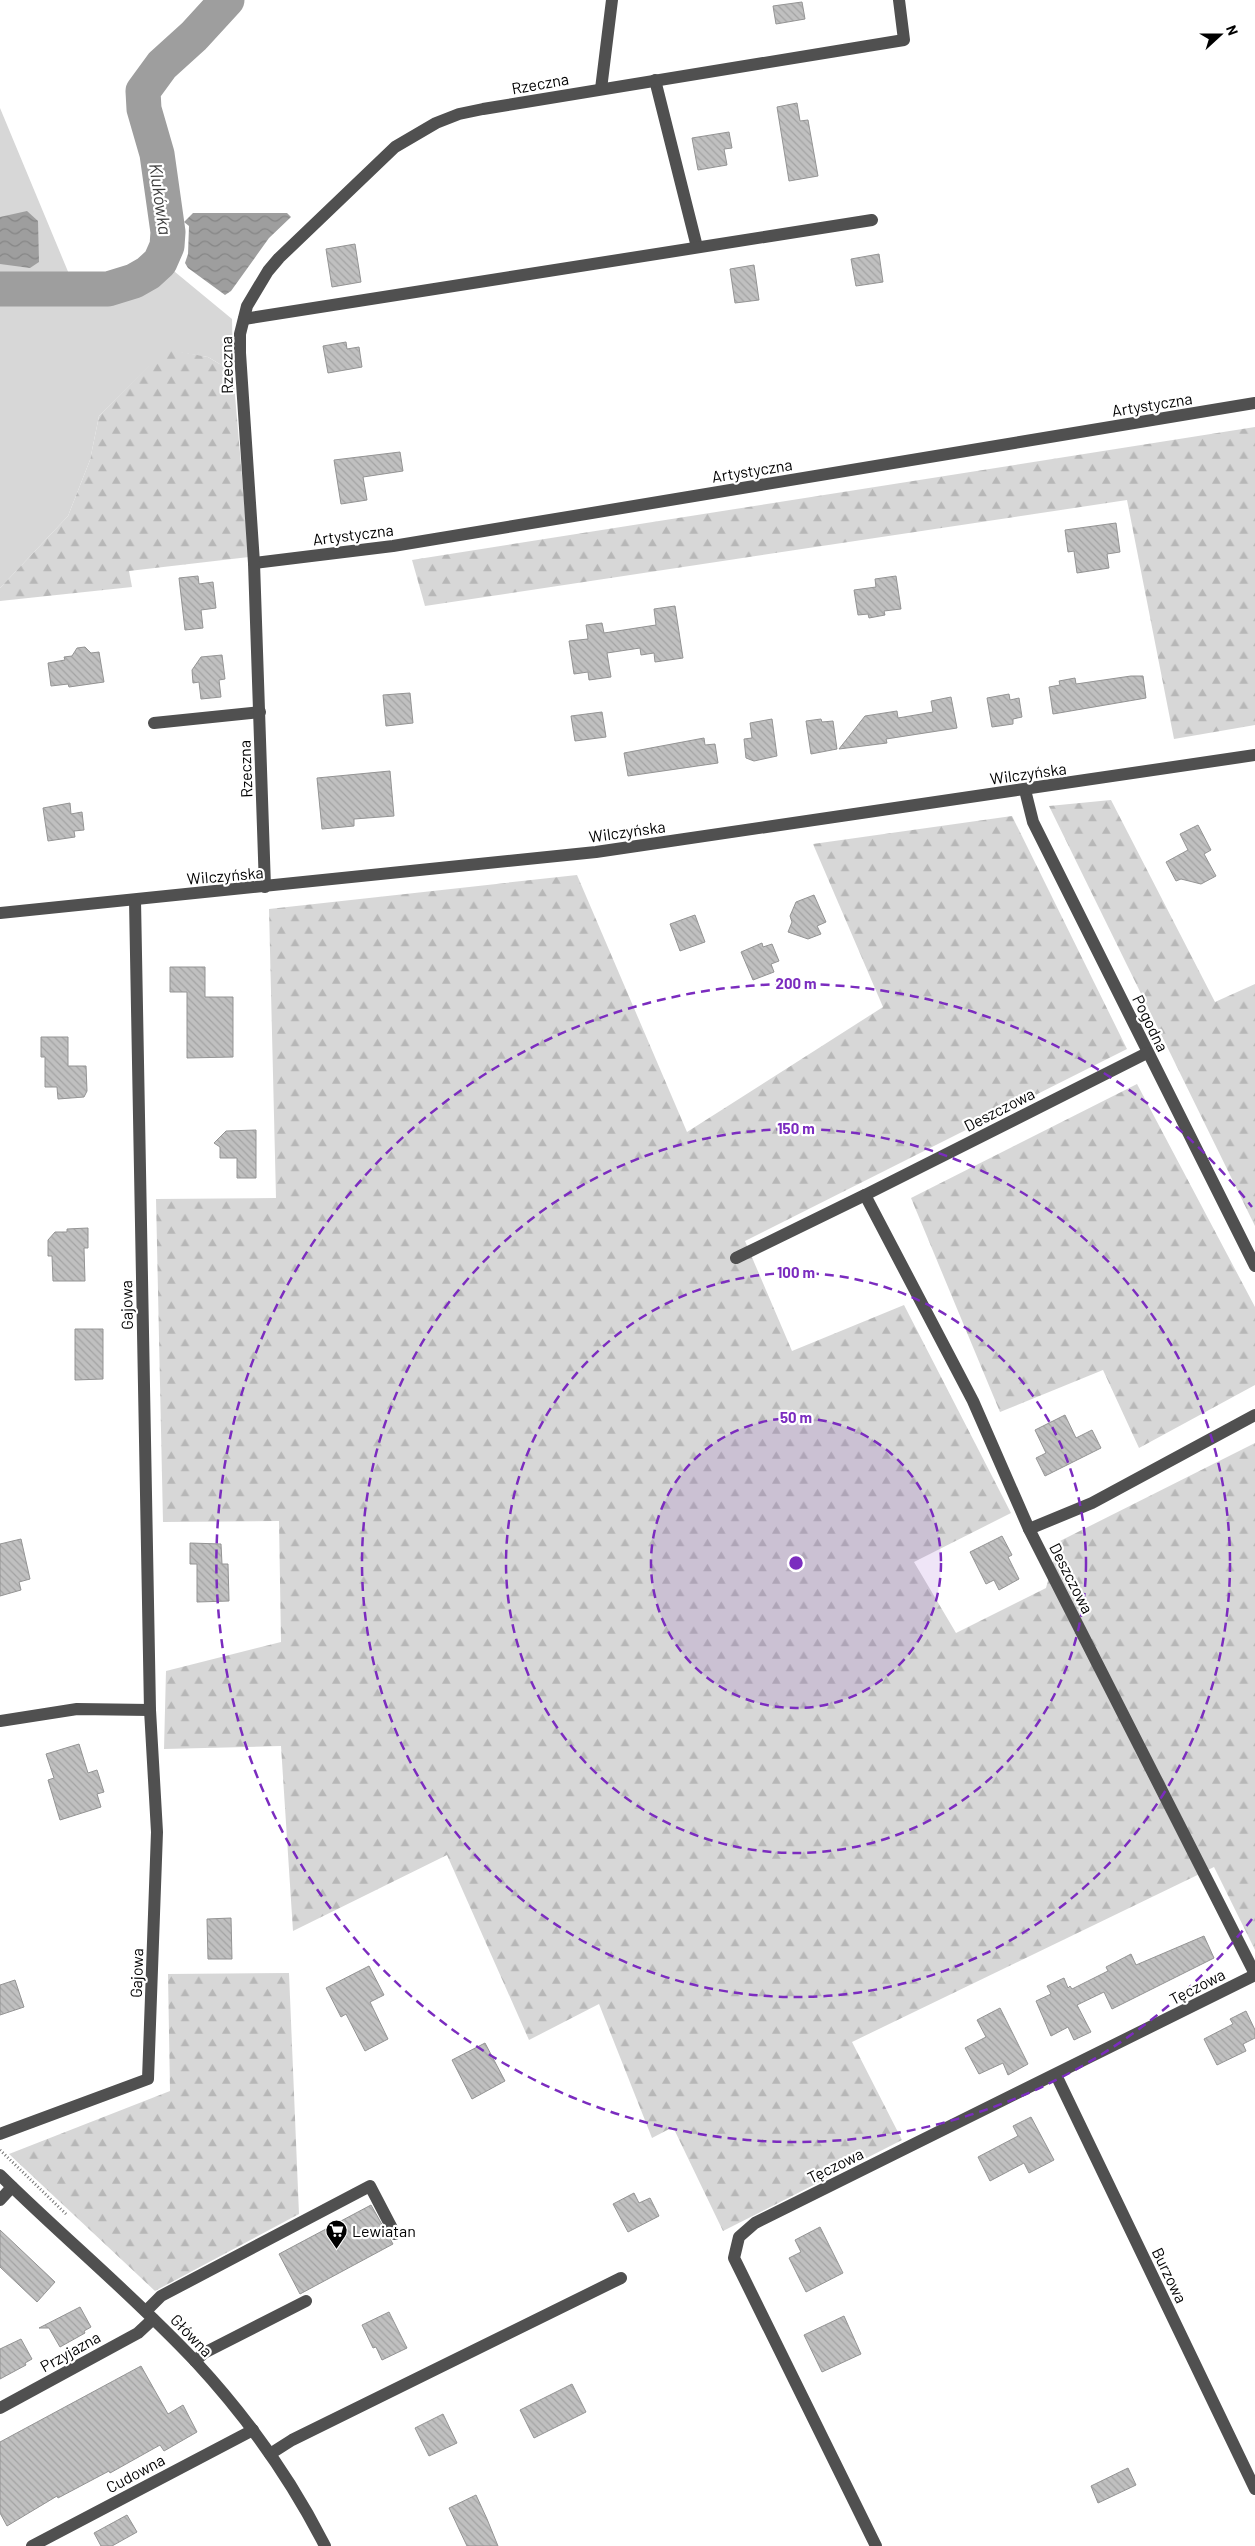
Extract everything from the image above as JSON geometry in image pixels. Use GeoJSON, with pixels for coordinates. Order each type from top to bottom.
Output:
{"type":"FeatureCollection","features":[{"type":"Feature","properties":{"kind":"street"},"geometry":{"type":"LineString","coordinates":[[601,89],[612,0]]}},
{"type":"Feature","properties":{"kind":"street","name":"Rzeczna"},"geometry":{"type":"LineString","coordinates":[[265,887],[254,563],[240,353],[247,306],[268,271],[395,148],[413,134],[459,114],[904,40],[899,0]]}},
{"type":"Feature","properties":{"kind":"street"},"geometry":{"type":"LineString","coordinates":[[655,80],[697,246]]}},
{"type":"Feature","properties":{"kind":"street"},"geometry":{"type":"LineString","coordinates":[[244,319],[697,246],[872,220]]}},
{"type":"Feature","properties":{"kind":"street","name":"Artystyczna"},"geometry":{"type":"LineString","coordinates":[[254,563],[393,546],[1255,404]]}},
{"type":"Feature","properties":{"kind":"street"},"geometry":{"type":"LineString","coordinates":[[154,724],[260,712]]}},
{"type":"Feature","properties":{"kind":"street","name":"Wilczyńska"},"geometry":{"type":"LineString","coordinates":[[0,913],[596,852],[1255,756]]}},
{"type":"Feature","properties":{"kind":"street","name":"Pogodna"},"geometry":{"type":"LineString","coordinates":[[1025,790],[1033,822],[1255,1266]]}},
{"type":"Feature","properties":{"kind":"street","name":"Gajowa"},"geometry":{"type":"LineString","coordinates":[[0,2134],[148,2079],[156,1832],[150,1710],[135,900]]}},
{"type":"Feature","properties":{"kind":"street","name":"Deszczowa"},"geometry":{"type":"LineString","coordinates":[[736,1258],[1148,1053]]}},
{"type":"Feature","properties":{"kind":"street","name":"Deszczowa"},"geometry":{"type":"LineString","coordinates":[[865,1195],[973,1401],[1029,1529],[1255,1975]]}},
{"type":"Feature","properties":{"kind":"street"},"geometry":{"type":"LineString","coordinates":[[1029,1529],[1092,1503],[1255,1415]]}},
{"type":"Feature","properties":{"kind":"street"},"geometry":{"type":"LineString","coordinates":[[0,1721],[77,1709],[150,1710]]}},
{"type":"Feature","properties":{"kind":"street","name":"Tęczowa"},"geometry":{"type":"LineString","coordinates":[[876,2546],[734,2258],[739,2237],[756,2222],[1255,1975]]}},
{"type":"Feature","properties":{"kind":"street","name":"Burzowa"},"geometry":{"type":"LineString","coordinates":[[1056,2075],[1255,2489]]}},
{"type":"Feature","properties":{"kind":"street","name":"Główna"},"geometry":{"type":"LineString","coordinates":[[0,2175],[150,2315],[195,2361],[253,2430],[270,2454],[325,2546]]}},
{"type":"Feature","properties":{"kind":"street","name":"Przyjazna"},"geometry":{"type":"LineString","coordinates":[[0,2408],[138,2333],[161,2296],[370,2186],[395,2234]]}},
{"type":"Feature","properties":{"kind":"street"},"geometry":{"type":"LineString","coordinates":[[0,2200],[12,2187]]}},
{"type":"Feature","properties":{"kind":"street"},"geometry":{"type":"LineString","coordinates":[[270,2454],[292,2440],[622,2278]]}},
{"type":"Feature","properties":{"kind":"street"},"geometry":{"type":"LineString","coordinates":[[195,2361],[204,2353],[306,2301]]}},
{"type":"Feature","properties":{"kind":"street","name":"Cudowna"},"geometry":{"type":"LineString","coordinates":[[32,2546],[253,2430]]}},
{"type":"Feature","properties":{"kind":"green space"},"geometry":{"type":"Polygon","coordinates":[[[0,108],[69,274],[99,275],[121,271],[140,260],[161,239],[169,267],[232,319],[233,372],[208,357],[165,350],[99,416],[90,460],[68,516],[0,588],[0,108]]]}},
{"type":"Feature","properties":{"kind":"green space"},"geometry":{"type":"Polygon","coordinates":[[[165,349],[208,357],[233,372],[249,557],[129,571],[132,587],[0,601],[0,588],[68,516],[90,460],[99,416],[165,349]]]}},
{"type":"Feature","properties":{"kind":"green space"},"geometry":{"type":"Polygon","coordinates":[[[1255,427],[1255,725],[1174,739],[1127,500],[425,606],[412,560],[1255,427]]]}},
{"type":"Feature","properties":{"kind":"green space"},"geometry":{"type":"Polygon","coordinates":[[[1111,800],[1215,1002],[1255,984],[1255,1226],[1049,806],[1111,800]]]}},
{"type":"Feature","properties":{"kind":"green space"},"geometry":{"type":"Polygon","coordinates":[[[1012,816],[1127,1049],[745,1241],[792,1351],[904,1305],[1011,1513],[914,1562],[956,1633],[1046,1588],[1058,1542],[1255,1443],[1255,1950],[1214,1867],[852,2042],[902,2140],[723,2231],[673,2127],[652,2138],[599,2004],[529,2040],[447,1855],[293,1931],[281,1746],[164,1749],[166,1671],[281,1642],[279,1521],[163,1522],[156,1199],[276,1198],[269,909],[577,875],[687,1132],[883,1007],[813,844],[1012,816]]]}},
{"type":"Feature","properties":{"kind":"green space"},"geometry":{"type":"Polygon","coordinates":[[[1137,1084],[1255,1307],[1255,1385],[1139,1448],[1103,1370],[1000,1412],[911,1198],[1137,1084]]]}},
{"type":"Feature","properties":{"kind":"green space"},"geometry":{"type":"Polygon","coordinates":[[[289,1973],[299,2214],[155,2291],[9,2154],[170,2091],[168,1974],[289,1973]]]}},
{"type":"Feature","properties":{"kind":"water"},"geometry":{"type":"Polygon","coordinates":[[[27,211],[38,221],[39,262],[30,268],[0,264],[0,217],[27,211]]]}},
{"type":"Feature","properties":{"kind":"water"},"geometry":{"type":"Polygon","coordinates":[[[193,213],[287,213],[291,217],[269,238],[231,291],[225,295],[188,268],[185,263],[188,254],[189,226],[184,222],[193,213]]]}},
{"type":"Feature","properties":{"kind":"building"},"geometry":{"type":"Polygon","coordinates":[[[802,2],[805,19],[776,24],[773,6],[802,2]]]}},
{"type":"Feature","properties":{"kind":"building"},"geometry":{"type":"Polygon","coordinates":[[[797,103],[800,121],[808,120],[818,176],[789,181],[777,107],[797,103]]]}},
{"type":"Feature","properties":{"kind":"building"},"geometry":{"type":"Polygon","coordinates":[[[729,132],[732,148],[724,149],[727,165],[698,170],[692,138],[729,132]]]}},
{"type":"Feature","properties":{"kind":"building"},"geometry":{"type":"Polygon","coordinates":[[[355,244],[361,282],[332,287],[326,249],[355,244]]]}},
{"type":"Feature","properties":{"kind":"building"},"geometry":{"type":"Polygon","coordinates":[[[879,254],[883,282],[856,286],[851,259],[879,254]]]}},
{"type":"Feature","properties":{"kind":"building"},"geometry":{"type":"Polygon","coordinates":[[[754,265],[759,300],[735,303],[730,269],[754,265]]]}},
{"type":"Feature","properties":{"kind":"building"},"geometry":{"type":"Polygon","coordinates":[[[346,342],[347,349],[359,347],[362,367],[328,373],[323,346],[346,342]]]}},
{"type":"Feature","properties":{"kind":"building"},"geometry":{"type":"Polygon","coordinates":[[[400,452],[403,471],[363,477],[367,500],[341,504],[334,460],[400,452]]]}},
{"type":"Feature","properties":{"kind":"building"},"geometry":{"type":"Polygon","coordinates":[[[1116,523],[1120,552],[1107,554],[1109,568],[1077,573],[1074,551],[1068,552],[1065,530],[1116,523]]]}},
{"type":"Feature","properties":{"kind":"building"},"geometry":{"type":"Polygon","coordinates":[[[198,576],[199,584],[213,582],[216,608],[201,610],[203,628],[185,630],[179,578],[198,576]]]}},
{"type":"Feature","properties":{"kind":"building"},"geometry":{"type":"Polygon","coordinates":[[[896,576],[901,609],[884,611],[885,615],[869,618],[868,614],[858,615],[854,590],[876,587],[875,579],[896,576]]]}},
{"type":"Feature","properties":{"kind":"building"},"geometry":{"type":"Polygon","coordinates":[[[675,606],[683,658],[655,662],[654,653],[641,655],[640,648],[607,653],[611,677],[589,680],[588,672],[574,674],[569,641],[588,639],[586,625],[602,623],[604,633],[656,625],[654,609],[675,606]]]}},
{"type":"Feature","properties":{"kind":"building"},"geometry":{"type":"Polygon","coordinates":[[[85,647],[91,653],[99,652],[104,682],[69,687],[68,684],[51,686],[48,663],[65,660],[64,657],[72,656],[77,648],[85,647]]]}},
{"type":"Feature","properties":{"kind":"building"},"geometry":{"type":"Polygon","coordinates":[[[222,655],[225,679],[219,680],[221,697],[201,699],[199,682],[193,683],[192,670],[201,657],[222,655]]]}},
{"type":"Feature","properties":{"kind":"building"},"geometry":{"type":"Polygon","coordinates":[[[1143,676],[1146,698],[1053,714],[1049,687],[1060,685],[1059,681],[1075,678],[1076,684],[1143,676]]]}},
{"type":"Feature","properties":{"kind":"building"},"geometry":{"type":"Polygon","coordinates":[[[410,693],[413,723],[386,726],[383,695],[410,693]]]}},
{"type":"Feature","properties":{"kind":"building"},"geometry":{"type":"Polygon","coordinates":[[[1009,694],[1010,700],[1019,698],[1022,717],[1013,719],[1013,724],[992,727],[987,698],[1009,694]]]}},
{"type":"Feature","properties":{"kind":"building"},"geometry":{"type":"Polygon","coordinates":[[[951,697],[957,728],[886,739],[887,743],[839,749],[865,716],[897,711],[898,718],[933,712],[931,701],[951,697]]]}},
{"type":"Feature","properties":{"kind":"building"},"geometry":{"type":"Polygon","coordinates":[[[602,712],[606,737],[575,741],[571,716],[602,712]]]}},
{"type":"Feature","properties":{"kind":"building"},"geometry":{"type":"Polygon","coordinates":[[[772,719],[777,756],[754,761],[746,758],[744,739],[752,738],[750,723],[772,719]]]}},
{"type":"Feature","properties":{"kind":"building"},"geometry":{"type":"Polygon","coordinates":[[[821,719],[822,722],[833,721],[837,749],[811,754],[806,721],[821,719]]]}},
{"type":"Feature","properties":{"kind":"building"},"geometry":{"type":"Polygon","coordinates":[[[704,738],[705,745],[715,744],[718,763],[628,776],[624,753],[704,738]]]}},
{"type":"Feature","properties":{"kind":"building"},"geometry":{"type":"Polygon","coordinates":[[[390,771],[394,816],[354,819],[354,826],[322,829],[317,778],[390,771]]]}},
{"type":"Feature","properties":{"kind":"building"},"geometry":{"type":"Polygon","coordinates":[[[70,803],[71,814],[82,812],[84,830],[74,831],[75,837],[48,841],[43,808],[70,803]]]}},
{"type":"Feature","properties":{"kind":"building"},"geometry":{"type":"Polygon","coordinates":[[[1198,825],[1211,850],[1204,854],[1216,876],[1201,884],[1181,879],[1176,881],[1166,862],[1188,850],[1180,834],[1198,825]]]}},
{"type":"Feature","properties":{"kind":"building"},"geometry":{"type":"Polygon","coordinates":[[[814,895],[826,922],[817,926],[821,934],[808,939],[788,932],[792,922],[790,916],[796,902],[814,895]]]}},
{"type":"Feature","properties":{"kind":"building"},"geometry":{"type":"Polygon","coordinates":[[[695,915],[705,942],[680,951],[670,924],[695,915]]]}},
{"type":"Feature","properties":{"kind":"building"},"geometry":{"type":"Polygon","coordinates":[[[762,943],[763,947],[772,944],[779,961],[771,964],[774,972],[753,980],[741,952],[762,943]]]}},
{"type":"Feature","properties":{"kind":"building"},"geometry":{"type":"Polygon","coordinates":[[[170,967],[205,967],[205,997],[233,997],[233,1057],[187,1058],[187,992],[170,992],[170,967]]]}},
{"type":"Feature","properties":{"kind":"building"},"geometry":{"type":"Polygon","coordinates":[[[41,1037],[68,1037],[68,1066],[86,1066],[87,1091],[84,1097],[58,1099],[57,1087],[45,1087],[45,1057],[41,1057],[41,1037]]]}},
{"type":"Feature","properties":{"kind":"building"},"geometry":{"type":"Polygon","coordinates":[[[256,1130],[256,1178],[237,1178],[237,1158],[220,1158],[220,1147],[214,1143],[226,1131],[256,1130]]]}},
{"type":"Feature","properties":{"kind":"building"},"geometry":{"type":"Polygon","coordinates":[[[88,1228],[88,1248],[84,1248],[85,1281],[53,1281],[52,1256],[48,1256],[48,1240],[55,1232],[67,1232],[67,1229],[88,1228]]]}},
{"type":"Feature","properties":{"kind":"building"},"geometry":{"type":"Polygon","coordinates":[[[75,1329],[103,1329],[103,1379],[75,1380],[75,1329]]]}},
{"type":"Feature","properties":{"kind":"building"},"geometry":{"type":"Polygon","coordinates":[[[1065,1415],[1076,1438],[1092,1430],[1101,1448],[1045,1476],[1036,1458],[1046,1453],[1035,1430],[1065,1415]]]}},
{"type":"Feature","properties":{"kind":"building"},"geometry":{"type":"Polygon","coordinates":[[[1002,1536],[1012,1555],[1008,1557],[1019,1579],[999,1590],[994,1580],[986,1584],[970,1552],[1002,1536]]]}},
{"type":"Feature","properties":{"kind":"building"},"geometry":{"type":"Polygon","coordinates":[[[21,1539],[30,1579],[19,1582],[21,1590],[0,1596],[0,1544],[21,1539]]]}},
{"type":"Feature","properties":{"kind":"building"},"geometry":{"type":"Polygon","coordinates":[[[190,1543],[221,1544],[222,1564],[228,1564],[229,1601],[197,1602],[197,1564],[190,1564],[190,1543]]]}},
{"type":"Feature","properties":{"kind":"building"},"geometry":{"type":"Polygon","coordinates":[[[79,1744],[88,1773],[97,1770],[104,1792],[97,1794],[101,1807],[60,1820],[48,1780],[54,1778],[46,1754],[79,1744]]]}},
{"type":"Feature","properties":{"kind":"building"},"geometry":{"type":"Polygon","coordinates":[[[231,1918],[232,1959],[208,1959],[207,1919],[231,1918]]]}},
{"type":"Feature","properties":{"kind":"building"},"geometry":{"type":"Polygon","coordinates":[[[1204,1936],[1214,1958],[1112,2009],[1104,1992],[1077,2005],[1091,2032],[1074,2040],[1068,2027],[1051,2036],[1036,2001],[1051,1994],[1047,1986],[1064,1978],[1068,1988],[1070,1986],[1072,1989],[1108,1971],[1106,1967],[1131,1954],[1136,1965],[1204,1936]]]}},
{"type":"Feature","properties":{"kind":"building"},"geometry":{"type":"Polygon","coordinates":[[[369,1966],[384,1995],[370,2002],[388,2039],[365,2051],[346,2014],[341,2017],[326,1988],[369,1966]]]}},
{"type":"Feature","properties":{"kind":"building"},"geometry":{"type":"Polygon","coordinates":[[[15,1980],[24,2007],[0,2015],[0,1985],[15,1980]]]}},
{"type":"Feature","properties":{"kind":"building"},"geometry":{"type":"Polygon","coordinates":[[[1000,2008],[1028,2064],[1008,2075],[1003,2063],[979,2074],[965,2048],[986,2037],[977,2020],[1000,2008]]]}},
{"type":"Feature","properties":{"kind":"building"},"geometry":{"type":"Polygon","coordinates":[[[1246,2011],[1255,2030],[1255,2038],[1243,2044],[1246,2051],[1217,2065],[1204,2039],[1233,2024],[1230,2019],[1246,2011]]]}},
{"type":"Feature","properties":{"kind":"building"},"geometry":{"type":"Polygon","coordinates":[[[485,2043],[505,2081],[472,2099],[452,2060],[485,2043]]]}},
{"type":"Feature","properties":{"kind":"building"},"geometry":{"type":"Polygon","coordinates":[[[1031,2117],[1054,2160],[1029,2173],[1024,2163],[990,2181],[978,2157],[1018,2136],[1013,2126],[1031,2117]]]}},
{"type":"Feature","properties":{"kind":"building"},"geometry":{"type":"Polygon","coordinates":[[[634,2193],[639,2203],[650,2198],[659,2216],[628,2232],[613,2204],[634,2193]]]}},
{"type":"Feature","properties":{"kind":"building","name":"Lewiatan"},"geometry":{"type":"Polygon","coordinates":[[[371,2205],[393,2244],[300,2294],[279,2254],[371,2205]]]}},
{"type":"Feature","properties":{"kind":"building"},"geometry":{"type":"Polygon","coordinates":[[[820,2227],[843,2273],[806,2292],[789,2258],[801,2252],[795,2240],[820,2227]]]}},
{"type":"Feature","properties":{"kind":"building"},"geometry":{"type":"Polygon","coordinates":[[[0,2230],[55,2282],[37,2302],[0,2267],[0,2230]]]}},
{"type":"Feature","properties":{"kind":"building"},"geometry":{"type":"Polygon","coordinates":[[[80,2307],[91,2327],[84,2331],[85,2333],[60,2347],[49,2328],[39,2328],[80,2307]]]}},
{"type":"Feature","properties":{"kind":"building"},"geometry":{"type":"Polygon","coordinates":[[[389,2312],[407,2348],[382,2360],[376,2347],[373,2348],[362,2325],[389,2312]]]}},
{"type":"Feature","properties":{"kind":"building"},"geometry":{"type":"Polygon","coordinates":[[[844,2316],[861,2354],[822,2372],[804,2335],[844,2316]]]}},
{"type":"Feature","properties":{"kind":"building"},"geometry":{"type":"Polygon","coordinates":[[[21,2339],[32,2359],[25,2363],[26,2365],[0,2379],[0,2349],[21,2339]]]}},
{"type":"Feature","properties":{"kind":"building"},"geometry":{"type":"Polygon","coordinates":[[[141,2366],[168,2414],[183,2405],[197,2432],[164,2451],[160,2445],[110,2473],[109,2471],[58,2498],[57,2496],[7,2526],[0,2513],[0,2442],[141,2366]]]}},
{"type":"Feature","properties":{"kind":"building"},"geometry":{"type":"Polygon","coordinates":[[[572,2384],[586,2412],[534,2438],[520,2410],[572,2384]]]}},
{"type":"Feature","properties":{"kind":"building"},"geometry":{"type":"Polygon","coordinates":[[[443,2414],[457,2443],[429,2456],[415,2428],[443,2414]]]}},
{"type":"Feature","properties":{"kind":"building"},"geometry":{"type":"Polygon","coordinates":[[[1128,2468],[1136,2485],[1098,2503],[1091,2486],[1128,2468]]]}},
{"type":"Feature","properties":{"kind":"building"},"geometry":{"type":"Polygon","coordinates":[[[476,2495],[498,2546],[467,2546],[449,2508],[476,2495]]]}},
{"type":"Feature","properties":{"kind":"building"},"geometry":{"type":"Polygon","coordinates":[[[127,2515],[137,2532],[112,2546],[101,2546],[94,2533],[127,2515]]]}},
{"type":"Feature","properties":{"kind":"waterway","name":"Klukówka"},"geometry":{"type":"LineString","coordinates":[[0,289],[108,289],[134,281],[148,273],[160,262],[167,246],[168,232],[157,154],[144,109],[143,91],[162,65],[194,36],[227,0]]}},
{"type":"Feature","properties":{"kind":"place","name":"Lewiatan"},"geometry":{"type":"Point","coordinates":[336,2249]}}]}
